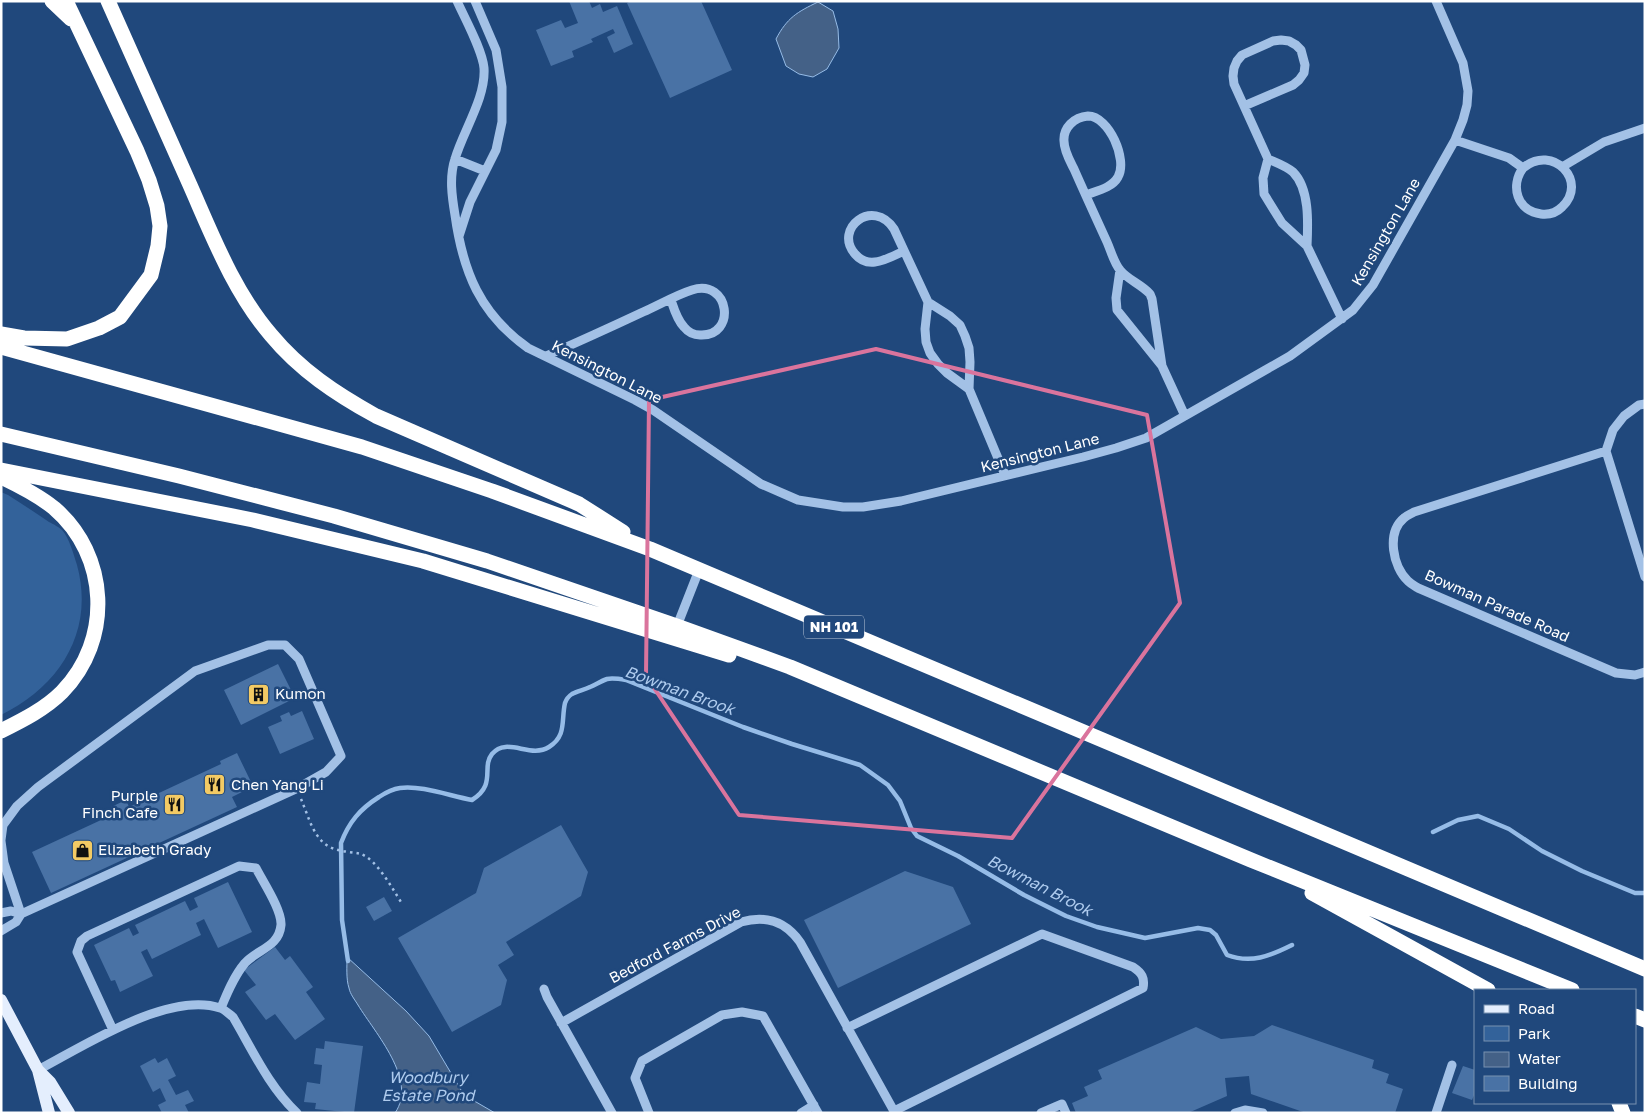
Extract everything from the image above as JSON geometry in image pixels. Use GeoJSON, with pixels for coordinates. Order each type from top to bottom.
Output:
{"type":"FeatureCollection","features":[{"type":"Feature","properties":{"kind":"highway"},"geometry":{"type":"LineString","coordinates":[[52,1],[79,26]]}},
{"type":"Feature","properties":{"kind":"highway"},"geometry":{"type":"LineString","coordinates":[[1,334],[24,338],[67,339],[99,328],[120,317],[151,275],[158,246],[160,226],[157,206],[149,180],[66,1]]}},
{"type":"Feature","properties":{"kind":"highway"},"geometry":{"type":"LineString","coordinates":[[108,1],[221,255],[254,313],[271,336],[315,378],[347,400],[376,416],[579,504],[650,549]]}},
{"type":"Feature","properties":{"kind":"highway","name":"NH 101"},"geometry":{"type":"LineString","coordinates":[[1,347],[362,447],[492,491],[650,549],[1645,969]]}},
{"type":"Feature","properties":{"kind":"highway"},"geometry":{"type":"LineString","coordinates":[[1,434],[179,476],[334,516],[488,561],[677,626],[790,667],[1251,860],[1570,989]]}},
{"type":"Feature","properties":{"kind":"highway"},"geometry":{"type":"LineString","coordinates":[[1,470],[253,520],[423,561],[729,655],[790,667]]}},
{"type":"Feature","properties":{"kind":"highway"},"geometry":{"type":"LineString","coordinates":[[1,477],[35,494],[55,509],[78,535],[91,559],[99,608],[94,636],[83,664],[63,691],[42,708],[2,730]]}},
{"type":"Feature","properties":{"kind":"highway"},"geometry":{"type":"LineString","coordinates":[[1251,860],[1486,989]]}},
{"type":"Feature","properties":{"kind":"main road"},"geometry":{"type":"LineString","coordinates":[[1,1000],[38,1070],[49,1113]]}},
{"type":"Feature","properties":{"kind":"main road"},"geometry":{"type":"LineString","coordinates":[[38,1070],[50,1082],[69,1113]]}},
{"type":"Feature","properties":{"kind":"street","name":"Kensington Lane"},"geometry":{"type":"LineString","coordinates":[[457,1],[479,52],[484,70],[475,107],[454,159],[451,182],[458,236],[468,273],[486,307],[498,323],[512,337],[528,348],[653,410],[761,484],[801,501],[843,508],[901,501],[1116,448],[1146,438],[1290,356],[1342,319],[1361,302],[1373,285],[1455,140],[1463,120],[1467,105],[1468,91],[1466,78],[1455,45],[1436,1]]}},
{"type":"Feature","properties":{"kind":"street"},"geometry":{"type":"LineString","coordinates":[[458,236],[470,202],[496,150],[502,122],[502,87],[496,50],[477,5],[463,16]]}},
{"type":"Feature","properties":{"kind":"street"},"geometry":{"type":"LineString","coordinates":[[1244,106],[1293,85],[1299,80],[1304,73],[1305,65],[1301,50],[1296,45],[1288,41],[1274,41],[1242,56],[1237,61],[1233,76],[1244,106],[1268,159],[1263,178],[1264,194],[1282,223],[1307,246],[1342,319]]}},
{"type":"Feature","properties":{"kind":"street"},"geometry":{"type":"LineString","coordinates":[[1086,195],[1113,183],[1118,178],[1121,164],[1109,128],[1103,122],[1088,116],[1079,118],[1068,127],[1064,141],[1065,149],[1120,270],[1150,294],[1162,366]]}},
{"type":"Feature","properties":{"kind":"street"},"geometry":{"type":"LineString","coordinates":[[1562,166],[1609,140],[1645,128]]}},
{"type":"Feature","properties":{"kind":"street"},"geometry":{"type":"LineString","coordinates":[[1455,140],[1504,156],[1523,168]]}},
{"type":"Feature","properties":{"kind":"street"},"geometry":{"type":"LineString","coordinates":[[454,159],[485,171]]}},
{"type":"Feature","properties":{"kind":"street"},"geometry":{"type":"LineString","coordinates":[[1268,159],[1287,168],[1298,179],[1307,212],[1307,246]]}},
{"type":"Feature","properties":{"kind":"street"},"geometry":{"type":"LineString","coordinates":[[1542,159],[1553,161],[1562,166],[1570,180],[1569,196],[1560,209],[1544,214],[1529,210],[1518,198],[1516,182],[1523,168],[1532,162],[1542,159]]}},
{"type":"Feature","properties":{"kind":"street"},"geometry":{"type":"LineString","coordinates":[[904,251],[881,261],[865,262],[858,258],[849,245],[851,229],[856,222],[869,215],[884,218],[894,229],[928,302],[925,335],[930,353],[947,373],[969,389]]}},
{"type":"Feature","properties":{"kind":"street"},"geometry":{"type":"LineString","coordinates":[[1120,270],[1116,298],[1118,310],[1162,366],[1185,416]]}},
{"type":"Feature","properties":{"kind":"street"},"geometry":{"type":"LineString","coordinates":[[546,356],[692,290],[708,289],[721,298],[724,306],[723,321],[713,332],[706,335],[691,333],[680,323],[670,300]]}},
{"type":"Feature","properties":{"kind":"street"},"geometry":{"type":"LineString","coordinates":[[928,302],[960,325],[965,336],[969,348],[969,389],[1005,475]]}},
{"type":"Feature","properties":{"kind":"street"},"geometry":{"type":"LineString","coordinates":[[1645,404],[1624,416],[1612,430],[1606,451],[1645,577]]}},
{"type":"Feature","properties":{"kind":"street","name":"Bowman Parade Road"},"geometry":{"type":"LineString","coordinates":[[1606,451],[1414,512],[1403,518],[1397,526],[1393,537],[1393,550],[1400,570],[1408,581],[1418,588],[1616,673],[1635,675],[1645,672]]}},
{"type":"Feature","properties":{"kind":"street"},"geometry":{"type":"LineString","coordinates":[[677,626],[699,570]]}},
{"type":"Feature","properties":{"kind":"street"},"geometry":{"type":"LineString","coordinates":[[1,931],[16,922],[21,914],[296,789],[326,772],[341,756],[298,659],[285,645],[268,645],[194,670],[38,787],[17,806],[3,825],[1,840],[4,863],[21,914]]}},
{"type":"Feature","properties":{"kind":"street"},"geometry":{"type":"LineString","coordinates":[[113,1030],[77,952],[82,941],[87,936],[239,866],[256,868],[278,912],[281,925],[276,941],[259,952],[242,968],[231,985],[221,1008]]}},
{"type":"Feature","properties":{"kind":"street"},"geometry":{"type":"LineString","coordinates":[[1,913],[11,911],[21,914]]}},
{"type":"Feature","properties":{"kind":"street","name":"Bedford Farms Drive"},"geometry":{"type":"LineString","coordinates":[[561,1022],[742,922],[754,919],[775,921],[793,933],[800,942],[894,1112]]}},
{"type":"Feature","properties":{"kind":"street"},"geometry":{"type":"LineString","coordinates":[[847,1028],[1042,934],[1133,967],[1141,973],[1144,981],[1143,988],[894,1112]]}},
{"type":"Feature","properties":{"kind":"street"},"geometry":{"type":"LineString","coordinates":[[544,989],[612,1113]]}},
{"type":"Feature","properties":{"kind":"street"},"geometry":{"type":"LineString","coordinates":[[38,1070],[113,1030],[170,1007],[200,1004],[221,1008],[233,1017],[277,1090],[286,1103],[297,1113]]}},
{"type":"Feature","properties":{"kind":"street"},"geometry":{"type":"LineString","coordinates":[[649,1113],[635,1078],[642,1061],[722,1015],[742,1012],[763,1016],[816,1109],[800,1113]]}},
{"type":"Feature","properties":{"kind":"street"},"geometry":{"type":"LineString","coordinates":[[1436,1113],[1452,1065]]}},
{"type":"Feature","properties":{"kind":"street"},"geometry":{"type":"LineString","coordinates":[[1041,1113],[1062,1104],[1066,1113]]}},
{"type":"Feature","properties":{"kind":"street"},"geometry":{"type":"LineString","coordinates":[[1235,1113],[1245,1110],[1263,1113]]}},
{"type":"Feature","properties":{"kind":"path"},"geometry":{"type":"LineString","coordinates":[[296,789],[318,838],[333,849],[362,854],[379,869],[401,902]]}},
{"type":"Feature","properties":{"kind":"highlighted area"},"geometry":{"type":"Polygon","coordinates":[[[876,349],[1147,415],[1180,603],[1012,838],[739,815],[646,676],[649,400],[876,349]]]}},
{"type":"Feature","properties":{"kind":"green space"},"geometry":{"type":"Polygon","coordinates":[[[1,492],[58,527],[67,537],[77,565],[81,589],[81,612],[76,634],[68,654],[56,672],[40,689],[22,703],[1,715],[1,492]]]}},
{"type":"Feature","properties":{"kind":"water"},"geometry":{"type":"Polygon","coordinates":[[[818,2],[833,11],[838,29],[839,48],[827,69],[813,77],[799,74],[786,66],[776,39],[793,16],[818,2]]]}},
{"type":"Feature","properties":{"kind":"water","name":"Woodbury Estate Pond"},"geometry":{"type":"Polygon","coordinates":[[[347,957],[406,1011],[429,1036],[464,1095],[495,1113],[395,1113],[401,1100],[398,1072],[392,1057],[350,992],[347,981],[347,957]]]}},
{"type":"Feature","properties":{"kind":"building"},"geometry":{"type":"Polygon","coordinates":[[[569,1],[589,1],[592,8],[600,4],[603,12],[617,6],[633,44],[614,53],[607,37],[615,33],[613,29],[591,39],[593,42],[572,51],[574,57],[551,66],[536,30],[561,20],[565,28],[578,23],[569,1]]]}},
{"type":"Feature","properties":{"kind":"building"},"geometry":{"type":"Polygon","coordinates":[[[631,1],[701,1],[732,70],[670,98],[627,3],[631,1]]]}},
{"type":"Feature","properties":{"kind":"building","name":"Kumon"},"geometry":{"type":"Polygon","coordinates":[[[278,664],[295,698],[241,725],[224,690],[278,664]]]}},
{"type":"Feature","properties":{"kind":"building"},"geometry":{"type":"Polygon","coordinates":[[[302,711],[314,739],[280,754],[268,727],[282,721],[280,716],[289,712],[291,716],[302,711]]]}},
{"type":"Feature","properties":{"kind":"building"},"geometry":{"type":"Polygon","coordinates":[[[237,753],[251,782],[241,786],[244,791],[232,797],[237,807],[51,893],[32,852],[114,814],[111,807],[126,800],[129,807],[221,764],[220,761],[237,753]]]}},
{"type":"Feature","properties":{"kind":"building"},"geometry":{"type":"Polygon","coordinates":[[[561,825],[588,872],[581,896],[506,942],[514,955],[498,965],[507,980],[501,1005],[452,1032],[398,938],[476,893],[484,868],[561,825]]]}},
{"type":"Feature","properties":{"kind":"building"},"geometry":{"type":"Polygon","coordinates":[[[905,871],[953,887],[971,924],[838,988],[804,920],[905,871]]]}},
{"type":"Feature","properties":{"kind":"building"},"geometry":{"type":"Polygon","coordinates":[[[228,882],[252,932],[218,948],[204,919],[196,923],[201,935],[152,959],[147,949],[141,952],[153,976],[120,992],[115,980],[111,981],[94,945],[129,928],[133,936],[139,933],[135,925],[185,901],[190,911],[198,907],[194,898],[228,882]]]}},
{"type":"Feature","properties":{"kind":"building"},"geometry":{"type":"Polygon","coordinates":[[[384,897],[392,911],[374,921],[366,907],[384,897]]]}},
{"type":"Feature","properties":{"kind":"building"},"geometry":{"type":"Polygon","coordinates":[[[275,947],[285,960],[290,956],[313,987],[306,992],[325,1019],[295,1040],[275,1014],[266,1020],[245,992],[256,985],[244,970],[275,947]]]}},
{"type":"Feature","properties":{"kind":"building"},"geometry":{"type":"Polygon","coordinates":[[[1272,1025],[1374,1060],[1372,1068],[1389,1074],[1386,1083],[1403,1089],[1395,1113],[1306,1113],[1251,1094],[1249,1076],[1225,1078],[1227,1096],[1188,1113],[1076,1113],[1072,1103],[1088,1096],[1084,1087],[1102,1079],[1098,1070],[1196,1027],[1221,1039],[1254,1036],[1272,1025]]]}},
{"type":"Feature","properties":{"kind":"building"},"geometry":{"type":"Polygon","coordinates":[[[325,1041],[363,1046],[354,1113],[315,1109],[316,1103],[304,1102],[307,1082],[320,1084],[322,1065],[314,1064],[316,1048],[324,1049],[325,1041]]]}},
{"type":"Feature","properties":{"kind":"building"},"geometry":{"type":"Polygon","coordinates":[[[155,1058],[158,1063],[167,1058],[176,1076],[168,1080],[176,1095],[188,1090],[194,1101],[185,1105],[189,1113],[162,1113],[158,1105],[166,1101],[160,1088],[153,1092],[140,1066],[155,1058]]]}},
{"type":"Feature","properties":{"kind":"building"},"geometry":{"type":"Polygon","coordinates":[[[1463,1066],[1474,1070],[1474,1095],[1472,1100],[1452,1093],[1463,1066]]]}},
{"type":"Feature","properties":{"kind":"waterway","name":"Bowman Brook"},"geometry":{"type":"LineString","coordinates":[[348,961],[342,920],[341,843],[352,822],[361,811],[391,790],[408,787],[426,789],[472,800],[484,788],[489,759],[492,754],[498,749],[505,747],[534,751],[549,747],[559,738],[565,703],[569,697],[607,679],[626,680],[743,727],[860,765],[888,785],[900,801],[911,828],[917,836],[958,856],[1024,895],[1066,916],[1097,927],[1145,938],[1198,928],[1210,930],[1216,935],[1227,955],[1236,958],[1260,958],[1292,945]]}},
{"type":"Feature","properties":{"kind":"waterway"},"geometry":{"type":"LineString","coordinates":[[1433,832],[1458,820],[1478,816],[1509,829],[1542,851],[1582,871],[1635,893],[1645,893]]}},
{"type":"Feature","properties":{"kind":"place","name":"Kumon"},"geometry":{"type":"Point","coordinates":[259,694]}},
{"type":"Feature","properties":{"kind":"place","name":"Chen Yang Li"},"geometry":{"type":"Point","coordinates":[215,785]}},
{"type":"Feature","properties":{"kind":"place","name":"Purple Finch Cafe"},"geometry":{"type":"Point","coordinates":[174,805]}},
{"type":"Feature","properties":{"kind":"place","name":"Elizabeth Grady"},"geometry":{"type":"Point","coordinates":[82,850]}}]}
